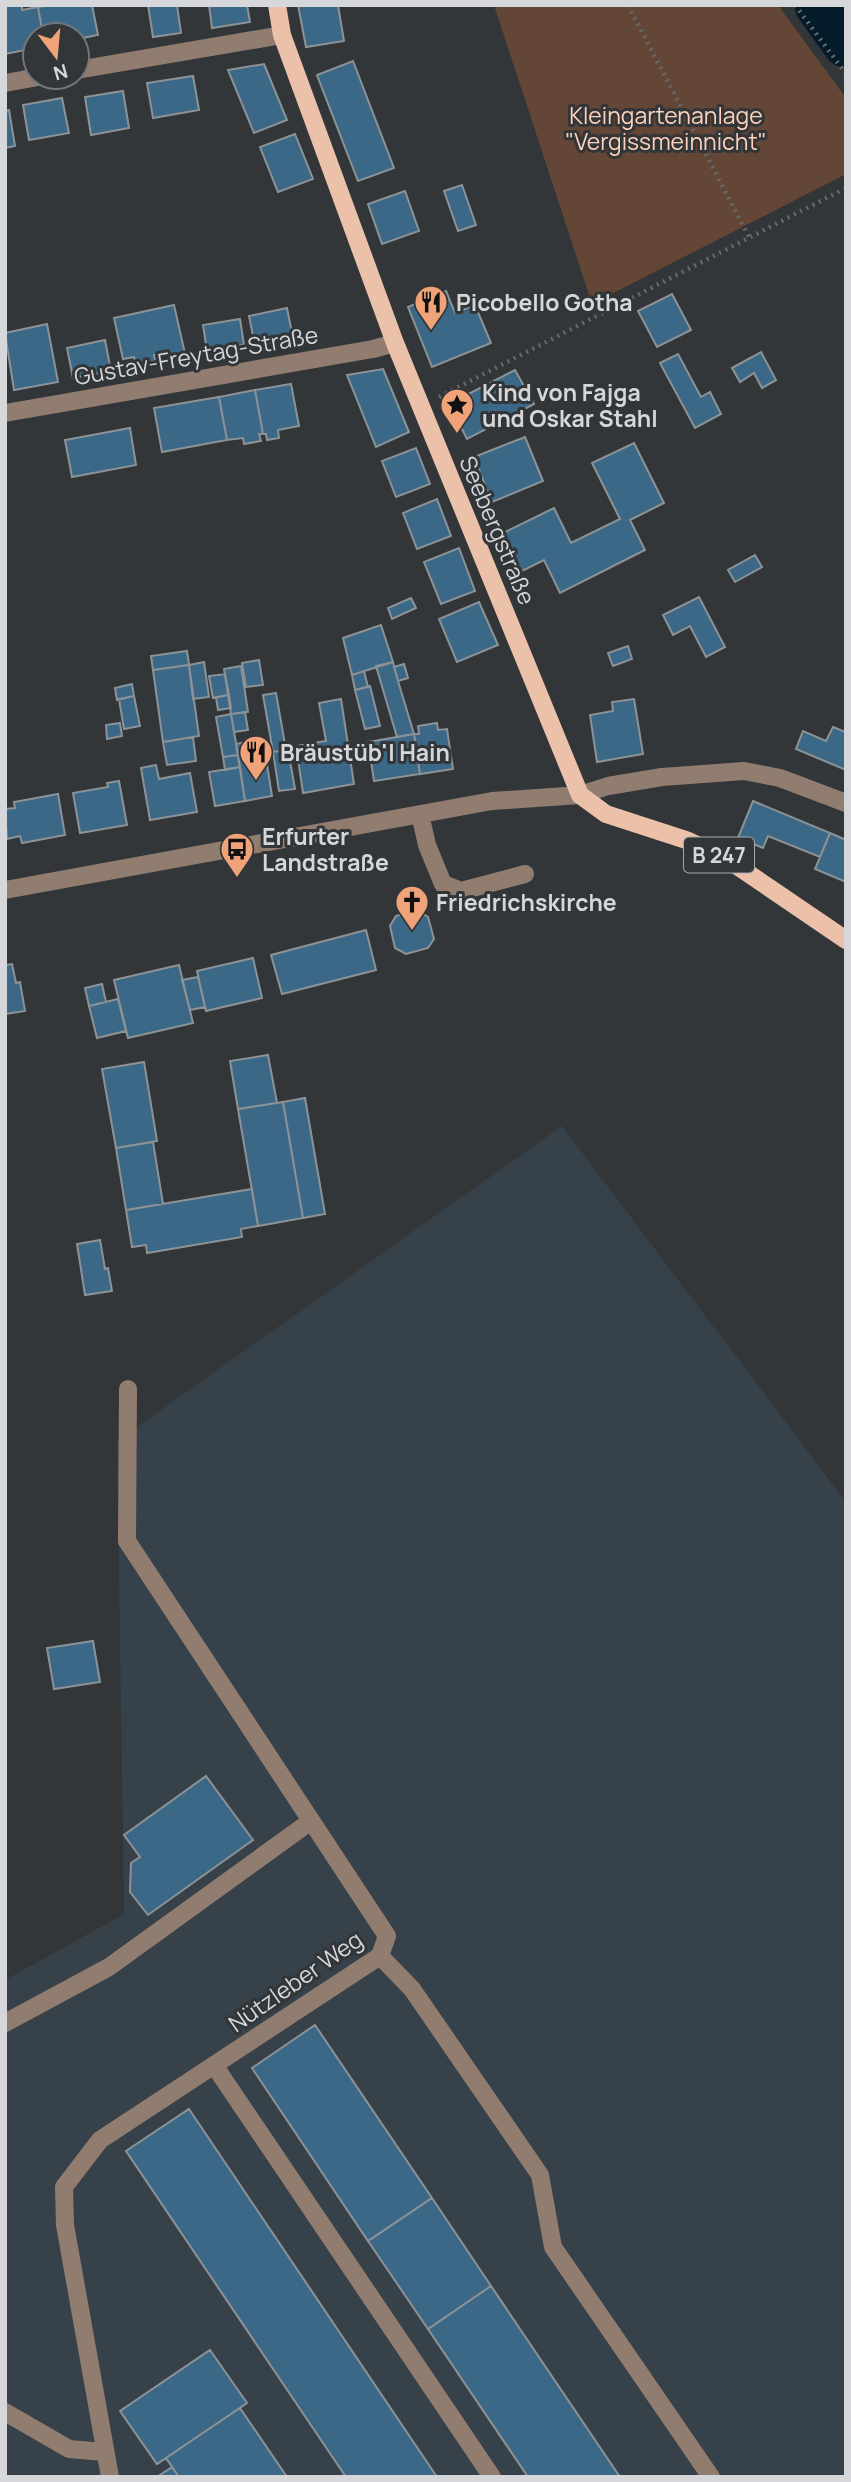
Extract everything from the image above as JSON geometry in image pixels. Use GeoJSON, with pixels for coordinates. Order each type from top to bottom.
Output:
{"type":"FeatureCollection","features":[{"type":"Feature","properties":{"kind":"main road","name":"Seebergstraße"},"geometry":{"type":"LineString","coordinates":[[277,5],[282,35],[394,342],[580,795]]}},
{"type":"Feature","properties":{"kind":"main road","name":"B 247"},"geometry":{"type":"LineString","coordinates":[[580,795],[606,814],[685,840],[727,859],[846,940]]}},
{"type":"Feature","properties":{"kind":"street"},"geometry":{"type":"LineString","coordinates":[[91,68],[282,35]]}},
{"type":"Feature","properties":{"kind":"street","name":"Gustav-Freytag-Straße"},"geometry":{"type":"LineString","coordinates":[[5,413],[360,351],[394,342]]}},
{"type":"Feature","properties":{"kind":"street"},"geometry":{"type":"LineString","coordinates":[[5,890],[492,801],[580,795],[608,786],[662,777],[744,771],[780,778],[846,803]]}},
{"type":"Feature","properties":{"kind":"street"},"geometry":{"type":"LineString","coordinates":[[420,814],[427,845],[443,884],[461,891],[525,874]]}},
{"type":"Feature","properties":{"kind":"street","name":"Nützleber Weg"},"geometry":{"type":"LineString","coordinates":[[110,2477],[65,2225],[64,2187],[100,2140],[380,1956],[387,1936],[127,1541],[128,1389]]}},
{"type":"Feature","properties":{"kind":"street"},"geometry":{"type":"LineString","coordinates":[[5,2024],[109,1967],[311,1821]]}},
{"type":"Feature","properties":{"kind":"street"},"geometry":{"type":"LineString","coordinates":[[380,1956],[412,1989],[540,2175],[553,2247],[711,2477]]}},
{"type":"Feature","properties":{"kind":"street"},"geometry":{"type":"LineString","coordinates":[[214,2065],[492,2477]]}},
{"type":"Feature","properties":{"kind":"street"},"geometry":{"type":"LineString","coordinates":[[5,2412],[69,2449],[105,2452]]}},
{"type":"Feature","properties":{"kind":"path"},"geometry":{"type":"LineString","coordinates":[[628,5],[750,239]]}},
{"type":"Feature","properties":{"kind":"path"},"geometry":{"type":"LineString","coordinates":[[795,5],[846,74]]}},
{"type":"Feature","properties":{"kind":"path"},"geometry":{"type":"LineString","coordinates":[[444,394],[846,188]]}},
{"type":"Feature","properties":{"kind":"shaded area"},"geometry":{"type":"Polygon","coordinates":[[[562,1126],[846,1502],[846,2477],[5,2477],[5,1980],[124,1914],[117,1441],[562,1126]]]}},
{"type":"Feature","properties":{"kind":"green space","name":"Kleingartenanlage \"Vergissmeinnicht\""},"geometry":{"type":"Polygon","coordinates":[[[494,5],[778,5],[846,98],[846,174],[592,304],[494,5]]]}},
{"type":"Feature","properties":{"kind":"building"},"geometry":{"type":"Polygon","coordinates":[[[5,5],[22,5],[22,10],[38,7],[40,21],[21,21],[21,51],[5,54],[5,5]]]}},
{"type":"Feature","properties":{"kind":"building"},"geometry":{"type":"Polygon","coordinates":[[[92,5],[98,35],[91,36],[91,21],[40,21],[38,7],[92,5]]]}},
{"type":"Feature","properties":{"kind":"building"},"geometry":{"type":"Polygon","coordinates":[[[148,5],[177,5],[181,33],[153,37],[148,5]]]}},
{"type":"Feature","properties":{"kind":"building"},"geometry":{"type":"Polygon","coordinates":[[[209,5],[247,5],[250,22],[212,28],[209,5]]]}},
{"type":"Feature","properties":{"kind":"building"},"geometry":{"type":"Polygon","coordinates":[[[298,5],[338,5],[344,41],[306,47],[298,5]]]}},
{"type":"Feature","properties":{"kind":"building"},"geometry":{"type":"Polygon","coordinates":[[[353,61],[394,168],[358,181],[317,75],[353,61]]]}},
{"type":"Feature","properties":{"kind":"building"},"geometry":{"type":"Polygon","coordinates":[[[264,64],[287,120],[254,133],[228,70],[264,64]]]}},
{"type":"Feature","properties":{"kind":"building"},"geometry":{"type":"Polygon","coordinates":[[[193,76],[199,110],[153,118],[147,83],[193,76]]]}},
{"type":"Feature","properties":{"kind":"building"},"geometry":{"type":"Polygon","coordinates":[[[123,91],[129,128],[91,135],[85,97],[123,91]]]}},
{"type":"Feature","properties":{"kind":"building"},"geometry":{"type":"Polygon","coordinates":[[[62,98],[69,133],[29,140],[23,105],[62,98]]]}},
{"type":"Feature","properties":{"kind":"building"},"geometry":{"type":"Polygon","coordinates":[[[9,110],[15,146],[5,148],[5,111],[9,110]]]}},
{"type":"Feature","properties":{"kind":"building"},"geometry":{"type":"Polygon","coordinates":[[[295,134],[313,179],[278,192],[260,147],[295,134]]]}},
{"type":"Feature","properties":{"kind":"building"},"geometry":{"type":"Polygon","coordinates":[[[462,185],[476,225],[458,231],[444,191],[462,185]]]}},
{"type":"Feature","properties":{"kind":"building"},"geometry":{"type":"Polygon","coordinates":[[[405,191],[419,231],[382,244],[368,204],[405,191]]]}},
{"type":"Feature","properties":{"kind":"building"},"geometry":{"type":"Polygon","coordinates":[[[446,291],[455,313],[475,305],[491,343],[432,367],[408,307],[446,291]]]}},
{"type":"Feature","properties":{"kind":"building"},"geometry":{"type":"Polygon","coordinates":[[[672,294],[691,330],[657,347],[638,311],[672,294]]]}},
{"type":"Feature","properties":{"kind":"building"},"geometry":{"type":"Polygon","coordinates":[[[174,305],[186,358],[165,363],[163,353],[154,355],[155,361],[136,365],[134,357],[123,359],[114,318],[174,305]]]}},
{"type":"Feature","properties":{"kind":"building"},"geometry":{"type":"Polygon","coordinates":[[[287,308],[293,338],[255,346],[249,316],[287,308]]]}},
{"type":"Feature","properties":{"kind":"building"},"geometry":{"type":"Polygon","coordinates":[[[240,319],[244,345],[207,351],[203,325],[240,319]]]}},
{"type":"Feature","properties":{"kind":"building"},"geometry":{"type":"Polygon","coordinates":[[[47,324],[58,382],[14,390],[5,333],[47,324]]]}},
{"type":"Feature","properties":{"kind":"building"},"geometry":{"type":"Polygon","coordinates":[[[105,340],[111,371],[73,378],[67,348],[105,340]]]}},
{"type":"Feature","properties":{"kind":"building"},"geometry":{"type":"Polygon","coordinates":[[[761,352],[776,380],[762,388],[754,373],[740,382],[732,368],[761,352]]]}},
{"type":"Feature","properties":{"kind":"building"},"geometry":{"type":"Polygon","coordinates":[[[678,354],[701,397],[710,392],[721,414],[695,428],[660,363],[678,354]]]}},
{"type":"Feature","properties":{"kind":"building"},"geometry":{"type":"Polygon","coordinates":[[[383,369],[409,432],[376,447],[347,375],[383,369]]]}},
{"type":"Feature","properties":{"kind":"building"},"geometry":{"type":"Polygon","coordinates":[[[515,370],[534,404],[467,439],[449,404],[515,370]]]}},
{"type":"Feature","properties":{"kind":"building"},"geometry":{"type":"Polygon","coordinates":[[[291,384],[299,426],[278,430],[279,438],[267,440],[266,434],[263,434],[255,390],[291,384]]]}},
{"type":"Feature","properties":{"kind":"building"},"geometry":{"type":"Polygon","coordinates":[[[255,390],[263,434],[259,434],[261,441],[244,444],[243,438],[227,440],[219,397],[255,390]]]}},
{"type":"Feature","properties":{"kind":"building"},"geometry":{"type":"Polygon","coordinates":[[[219,397],[227,440],[162,452],[154,408],[219,397]]]}},
{"type":"Feature","properties":{"kind":"building"},"geometry":{"type":"Polygon","coordinates":[[[130,428],[136,465],[72,477],[65,440],[130,428]]]}},
{"type":"Feature","properties":{"kind":"building"},"geometry":{"type":"Polygon","coordinates":[[[525,437],[543,481],[492,502],[474,457],[525,437]]]}},
{"type":"Feature","properties":{"kind":"building"},"geometry":{"type":"Polygon","coordinates":[[[634,443],[664,503],[630,520],[645,550],[560,593],[544,560],[518,573],[499,535],[554,508],[571,543],[620,519],[592,463],[634,443]]]}},
{"type":"Feature","properties":{"kind":"building"},"geometry":{"type":"Polygon","coordinates":[[[416,448],[430,484],[396,497],[382,461],[416,448]]]}},
{"type":"Feature","properties":{"kind":"building"},"geometry":{"type":"Polygon","coordinates":[[[437,499],[451,536],[417,549],[403,513],[437,499]]]}},
{"type":"Feature","properties":{"kind":"building"},"geometry":{"type":"Polygon","coordinates":[[[459,548],[475,591],[441,604],[424,562],[459,548]]]}},
{"type":"Feature","properties":{"kind":"building"},"geometry":{"type":"Polygon","coordinates":[[[755,555],[762,567],[735,582],[728,570],[755,555]]]}},
{"type":"Feature","properties":{"kind":"building"},"geometry":{"type":"Polygon","coordinates":[[[699,597],[725,647],[706,657],[690,626],[673,635],[663,615],[699,597]]]}},
{"type":"Feature","properties":{"kind":"building"},"geometry":{"type":"Polygon","coordinates":[[[411,598],[416,608],[392,619],[388,608],[411,598]]]}},
{"type":"Feature","properties":{"kind":"building"},"geometry":{"type":"Polygon","coordinates":[[[479,602],[498,645],[457,662],[439,619],[479,602]]]}},
{"type":"Feature","properties":{"kind":"building"},"geometry":{"type":"Polygon","coordinates":[[[381,625],[393,662],[352,675],[343,638],[381,625]]]}},
{"type":"Feature","properties":{"kind":"building"},"geometry":{"type":"Polygon","coordinates":[[[628,646],[632,659],[613,666],[608,653],[628,646]]]}},
{"type":"Feature","properties":{"kind":"building"},"geometry":{"type":"Polygon","coordinates":[[[187,651],[189,665],[153,670],[151,656],[187,651]]]}},
{"type":"Feature","properties":{"kind":"building"},"geometry":{"type":"Polygon","coordinates":[[[259,660],[263,685],[246,687],[242,663],[259,660]]]}},
{"type":"Feature","properties":{"kind":"building"},"geometry":{"type":"Polygon","coordinates":[[[204,662],[209,697],[193,699],[189,665],[204,662]]]}},
{"type":"Feature","properties":{"kind":"building"},"geometry":{"type":"Polygon","coordinates":[[[393,662],[414,734],[397,737],[376,666],[393,662]]]}},
{"type":"Feature","properties":{"kind":"building"},"geometry":{"type":"Polygon","coordinates":[[[404,664],[408,678],[398,681],[394,667],[404,664]]]}},
{"type":"Feature","properties":{"kind":"building"},"geometry":{"type":"Polygon","coordinates":[[[189,665],[199,736],[163,742],[153,670],[189,665]]]}},
{"type":"Feature","properties":{"kind":"building"},"geometry":{"type":"Polygon","coordinates":[[[241,666],[248,712],[231,714],[224,669],[241,666]]]}},
{"type":"Feature","properties":{"kind":"building"},"geometry":{"type":"Polygon","coordinates":[[[364,671],[368,687],[355,690],[352,675],[364,671]]]}},
{"type":"Feature","properties":{"kind":"building"},"geometry":{"type":"Polygon","coordinates":[[[225,674],[229,695],[213,698],[209,676],[225,674]]]}},
{"type":"Feature","properties":{"kind":"building"},"geometry":{"type":"Polygon","coordinates":[[[132,684],[134,696],[117,700],[115,688],[132,684]]]}},
{"type":"Feature","properties":{"kind":"building"},"geometry":{"type":"Polygon","coordinates":[[[370,686],[380,726],[365,729],[355,690],[370,686]]]}},
{"type":"Feature","properties":{"kind":"building"},"geometry":{"type":"Polygon","coordinates":[[[276,693],[286,750],[273,752],[263,695],[276,693]]]}},
{"type":"Feature","properties":{"kind":"building"},"geometry":{"type":"Polygon","coordinates":[[[229,695],[231,708],[218,710],[216,697],[229,695]]]}},
{"type":"Feature","properties":{"kind":"building"},"geometry":{"type":"Polygon","coordinates":[[[134,696],[140,726],[124,729],[119,699],[134,696]]]}},
{"type":"Feature","properties":{"kind":"building"},"geometry":{"type":"Polygon","coordinates":[[[341,699],[354,784],[303,793],[296,746],[326,741],[319,703],[341,699]]]}},
{"type":"Feature","properties":{"kind":"building"},"geometry":{"type":"Polygon","coordinates":[[[634,699],[643,754],[597,762],[590,715],[613,711],[612,702],[634,699]]]}},
{"type":"Feature","properties":{"kind":"building"},"geometry":{"type":"Polygon","coordinates":[[[245,712],[248,730],[234,732],[231,714],[245,712]]]}},
{"type":"Feature","properties":{"kind":"building"},"geometry":{"type":"Polygon","coordinates":[[[231,714],[238,755],[223,757],[216,717],[231,714]]]}},
{"type":"Feature","properties":{"kind":"building"},"geometry":{"type":"Polygon","coordinates":[[[120,723],[122,736],[107,739],[106,725],[120,723]]]}},
{"type":"Feature","properties":{"kind":"building"},"geometry":{"type":"Polygon","coordinates":[[[437,723],[438,730],[447,729],[453,769],[420,774],[414,734],[419,734],[418,726],[437,723]]]}},
{"type":"Feature","properties":{"kind":"building"},"geometry":{"type":"Polygon","coordinates":[[[833,727],[845,732],[846,729],[846,770],[796,749],[803,731],[826,741],[833,727]]]}},
{"type":"Feature","properties":{"kind":"building"},"geometry":{"type":"Polygon","coordinates":[[[414,734],[420,774],[374,781],[368,742],[414,734]]]}},
{"type":"Feature","properties":{"kind":"building"},"geometry":{"type":"Polygon","coordinates":[[[193,737],[196,761],[167,765],[163,742],[193,737]]]}},
{"type":"Feature","properties":{"kind":"building","name":"Bräustüb'l Hain"},"geometry":{"type":"Polygon","coordinates":[[[263,739],[272,796],[245,801],[236,744],[263,739]]]}},
{"type":"Feature","properties":{"kind":"building"},"geometry":{"type":"Polygon","coordinates":[[[288,750],[295,789],[279,791],[273,752],[288,750]]]}},
{"type":"Feature","properties":{"kind":"building"},"geometry":{"type":"Polygon","coordinates":[[[238,755],[240,767],[225,770],[223,757],[238,755]]]}},
{"type":"Feature","properties":{"kind":"building"},"geometry":{"type":"Polygon","coordinates":[[[156,765],[159,779],[190,773],[197,812],[150,820],[141,768],[156,765]]]}},
{"type":"Feature","properties":{"kind":"building"},"geometry":{"type":"Polygon","coordinates":[[[240,767],[245,801],[215,806],[209,772],[240,767]]]}},
{"type":"Feature","properties":{"kind":"building"},"geometry":{"type":"Polygon","coordinates":[[[119,781],[127,825],[80,833],[73,793],[108,787],[107,783],[119,781]]]}},
{"type":"Feature","properties":{"kind":"building"},"geometry":{"type":"Polygon","coordinates":[[[58,794],[65,835],[22,843],[20,836],[7,839],[5,809],[15,808],[14,802],[58,794]]]}},
{"type":"Feature","properties":{"kind":"building"},"geometry":{"type":"Polygon","coordinates":[[[753,801],[830,833],[820,857],[768,836],[763,848],[738,838],[753,801]]]}},
{"type":"Feature","properties":{"kind":"building"},"geometry":{"type":"Polygon","coordinates":[[[830,833],[846,840],[846,882],[815,869],[830,833]]]}},
{"type":"Feature","properties":{"kind":"building","name":"Friedrichskirche"},"geometry":{"type":"Polygon","coordinates":[[[418,911],[428,917],[434,939],[428,948],[406,954],[395,948],[390,926],[396,916],[418,911]]]}},
{"type":"Feature","properties":{"kind":"building"},"geometry":{"type":"Polygon","coordinates":[[[366,930],[376,970],[282,994],[271,955],[366,930]]]}},
{"type":"Feature","properties":{"kind":"building"},"geometry":{"type":"Polygon","coordinates":[[[253,958],[262,998],[206,1011],[197,971],[253,958]]]}},
{"type":"Feature","properties":{"kind":"building"},"geometry":{"type":"Polygon","coordinates":[[[12,964],[16,983],[20,982],[25,1011],[5,1014],[5,965],[12,964]]]}},
{"type":"Feature","properties":{"kind":"building"},"geometry":{"type":"Polygon","coordinates":[[[179,965],[193,1023],[128,1038],[114,980],[179,965]]]}},
{"type":"Feature","properties":{"kind":"building"},"geometry":{"type":"Polygon","coordinates":[[[198,977],[205,1007],[190,1010],[182,980],[198,977]]]}},
{"type":"Feature","properties":{"kind":"building"},"geometry":{"type":"Polygon","coordinates":[[[102,984],[106,1002],[89,1006],[85,988],[102,984]]]}},
{"type":"Feature","properties":{"kind":"building"},"geometry":{"type":"Polygon","coordinates":[[[118,999],[126,1031],[97,1038],[89,1006],[118,999]]]}},
{"type":"Feature","properties":{"kind":"building"},"geometry":{"type":"Polygon","coordinates":[[[268,1055],[277,1103],[238,1109],[230,1061],[268,1055]]]}},
{"type":"Feature","properties":{"kind":"building"},"geometry":{"type":"Polygon","coordinates":[[[144,1062],[157,1141],[116,1148],[102,1069],[144,1062]]]}},
{"type":"Feature","properties":{"kind":"building"},"geometry":{"type":"Polygon","coordinates":[[[305,1098],[325,1214],[303,1218],[283,1102],[305,1098]]]}},
{"type":"Feature","properties":{"kind":"building"},"geometry":{"type":"Polygon","coordinates":[[[283,1102],[303,1218],[258,1226],[238,1109],[283,1102]]]}},
{"type":"Feature","properties":{"kind":"building"},"geometry":{"type":"Polygon","coordinates":[[[153,1142],[163,1204],[126,1210],[116,1148],[153,1142]]]}},
{"type":"Feature","properties":{"kind":"building"},"geometry":{"type":"Polygon","coordinates":[[[252,1189],[258,1226],[241,1229],[242,1237],[147,1253],[146,1245],[132,1247],[126,1210],[252,1189]]]}},
{"type":"Feature","properties":{"kind":"building"},"geometry":{"type":"Polygon","coordinates":[[[100,1240],[112,1291],[85,1295],[77,1244],[100,1240]]]}},
{"type":"Feature","properties":{"kind":"building"},"geometry":{"type":"Polygon","coordinates":[[[93,1641],[100,1682],[54,1689],[47,1648],[93,1641]]]}},
{"type":"Feature","properties":{"kind":"building"},"geometry":{"type":"Polygon","coordinates":[[[206,1776],[253,1840],[148,1915],[130,1892],[131,1863],[140,1857],[124,1835],[206,1776]]]}},
{"type":"Feature","properties":{"kind":"building"},"geometry":{"type":"Polygon","coordinates":[[[315,2025],[432,2198],[368,2241],[252,2068],[315,2025]]]}},
{"type":"Feature","properties":{"kind":"building"},"geometry":{"type":"Polygon","coordinates":[[[189,2109],[437,2477],[346,2477],[126,2151],[189,2109]]]}},
{"type":"Feature","properties":{"kind":"building"},"geometry":{"type":"Polygon","coordinates":[[[432,2198],[491,2286],[428,2329],[368,2241],[432,2198]]]}},
{"type":"Feature","properties":{"kind":"building"},"geometry":{"type":"Polygon","coordinates":[[[491,2286],[620,2477],[528,2477],[428,2329],[491,2286]]]}},
{"type":"Feature","properties":{"kind":"building"},"geometry":{"type":"Polygon","coordinates":[[[210,2350],[247,2403],[157,2464],[120,2411],[210,2350]]]}},
{"type":"Feature","properties":{"kind":"building"},"geometry":{"type":"Polygon","coordinates":[[[240,2408],[287,2477],[179,2477],[166,2458],[240,2408]]]}},
{"type":"Feature","properties":{"kind":"building"},"geometry":{"type":"Polygon","coordinates":[[[172,2467],[179,2477],[157,2477],[172,2467]]]}},
{"type":"Feature","properties":{"kind":"waterway"},"geometry":{"type":"LineString","coordinates":[[818,5],[846,44]]}},
{"type":"Feature","properties":{"kind":"place","name":"Picobello Gotha"},"geometry":{"type":"Point","coordinates":[431,332]}},
{"type":"Feature","properties":{"kind":"place","name":"Kind von Fajga und Oskar Stahl"},"geometry":{"type":"Point","coordinates":[457,435]}},
{"type":"Feature","properties":{"kind":"place","name":"Bräustüb'l Hain"},"geometry":{"type":"Point","coordinates":[256,782]}},
{"type":"Feature","properties":{"kind":"place","name":"Erfurter Landstraße"},"geometry":{"type":"Point","coordinates":[237,879]}},
{"type":"Feature","properties":{"kind":"place","name":"Friedrichskirche"},"geometry":{"type":"Point","coordinates":[412,932]}}]}
